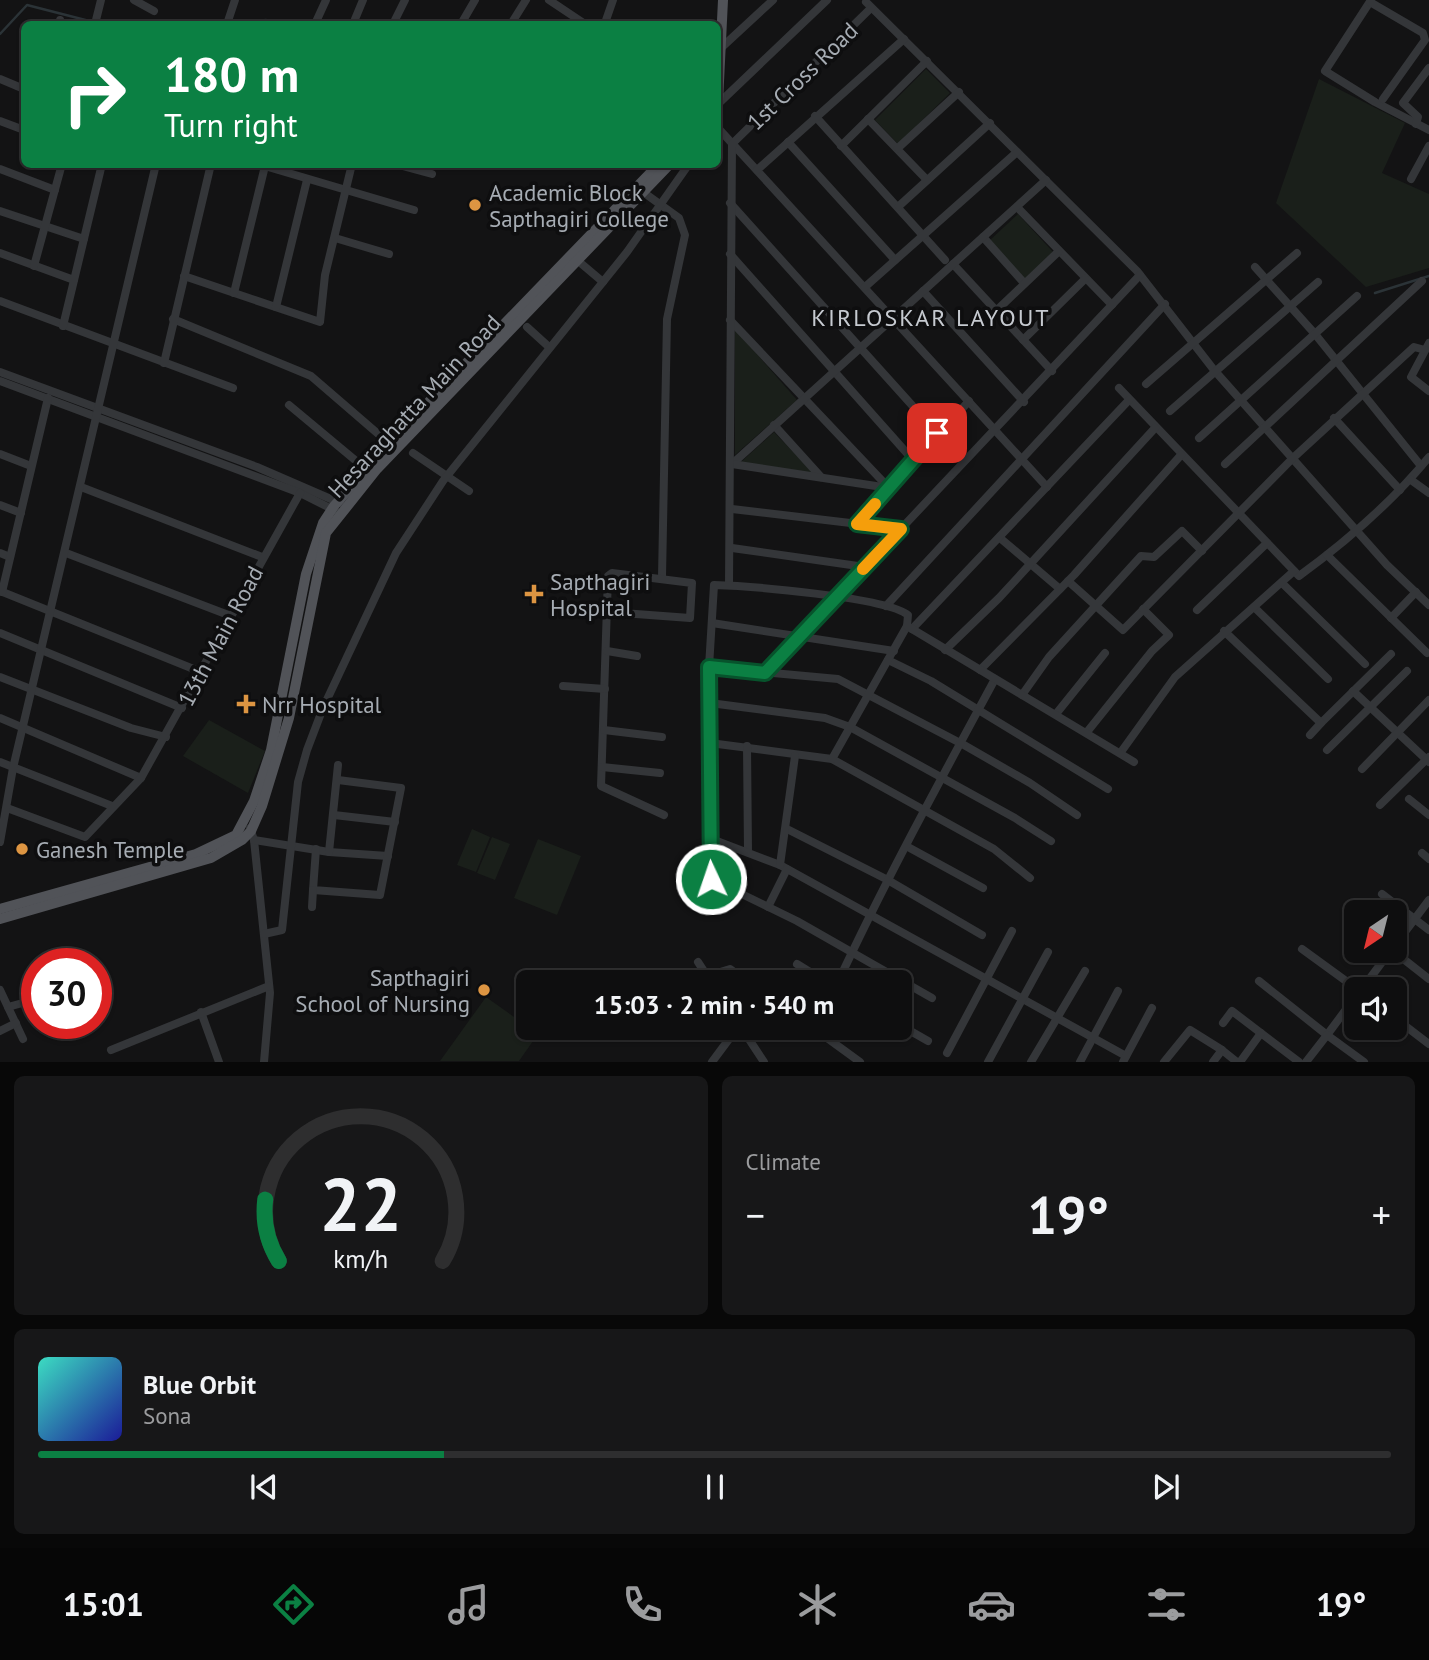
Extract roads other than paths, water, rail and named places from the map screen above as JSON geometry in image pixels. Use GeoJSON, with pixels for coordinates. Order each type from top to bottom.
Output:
{"type":"FeatureCollection","features":[{"type":"Feature","properties":{"kind":"main road"},"geometry":{"type":"LineString","coordinates":[[717,21],[720,0]]}},
{"type":"Feature","properties":{"kind":"main road"},"geometry":{"type":"LineString","coordinates":[[720,0],[720,21]]}},
{"type":"Feature","properties":{"kind":"main road","name":"Hesaraghatta Main Road"},"geometry":{"type":"LineString","coordinates":[[0,909],[196,855],[239,837],[253,836],[289,718],[319,558],[326,533],[339,508],[367,470],[655,168]]}},
{"type":"Feature","properties":{"kind":"main road","name":"Hesaraghatta Main Road"},"geometry":{"type":"LineString","coordinates":[[0,919],[211,858],[239,837],[280,711],[311,555],[323,523],[666,168]]}},
{"type":"Feature","properties":{"kind":"street"},"geometry":{"type":"LineString","coordinates":[[96,21],[101,0]]}},
{"type":"Feature","properties":{"kind":"street"},"geometry":{"type":"LineString","coordinates":[[134,0],[154,11]]}},
{"type":"Feature","properties":{"kind":"street"},"geometry":{"type":"LineString","coordinates":[[228,21],[235,0]]}},
{"type":"Feature","properties":{"kind":"street"},"geometry":{"type":"LineString","coordinates":[[316,21],[326,0]]}},
{"type":"Feature","properties":{"kind":"street"},"geometry":{"type":"LineString","coordinates":[[354,21],[363,0]]}},
{"type":"Feature","properties":{"kind":"street"},"geometry":{"type":"LineString","coordinates":[[394,21],[405,0]]}},
{"type":"Feature","properties":{"kind":"street"},"geometry":{"type":"LineString","coordinates":[[463,21],[475,0]]}},
{"type":"Feature","properties":{"kind":"street"},"geometry":{"type":"LineString","coordinates":[[514,21],[526,0]]}},
{"type":"Feature","properties":{"kind":"street"},"geometry":{"type":"LineString","coordinates":[[549,0],[580,21]]}},
{"type":"Feature","properties":{"kind":"street"},"geometry":{"type":"LineString","coordinates":[[606,21],[612,0]]}},
{"type":"Feature","properties":{"kind":"street"},"geometry":{"type":"LineString","coordinates":[[721,48],[773,0]]}},
{"type":"Feature","properties":{"kind":"street"},"geometry":{"type":"LineString","coordinates":[[721,100],[827,0]]}},
{"type":"Feature","properties":{"kind":"street"},"geometry":{"type":"LineString","coordinates":[[1383,99],[1425,40],[1423,33],[1370,1],[1325,71],[1429,130]]}},
{"type":"Feature","properties":{"kind":"street","name":"1st Cross Road"},"geometry":{"type":"LineString","coordinates":[[732,144],[869,5],[904,39]]}},
{"type":"Feature","properties":{"kind":"street"},"geometry":{"type":"LineString","coordinates":[[757,170],[904,39],[1140,275],[1214,370],[1356,531],[1429,605]]}},
{"type":"Feature","properties":{"kind":"street"},"geometry":{"type":"LineString","coordinates":[[841,146],[927,61]]}},
{"type":"Feature","properties":{"kind":"street"},"geometry":{"type":"LineString","coordinates":[[1416,124],[1418,117],[1403,103],[1429,68]]}},
{"type":"Feature","properties":{"kind":"street"},"geometry":{"type":"LineString","coordinates":[[0,79],[21,88]]}},
{"type":"Feature","properties":{"kind":"street"},"geometry":{"type":"LineString","coordinates":[[898,148],[959,92]]}},
{"type":"Feature","properties":{"kind":"street"},"geometry":{"type":"LineString","coordinates":[[815,116],[1052,371]]}},
{"type":"Feature","properties":{"kind":"street"},"geometry":{"type":"LineString","coordinates":[[868,120],[927,180]]}},
{"type":"Feature","properties":{"kind":"street"},"geometry":{"type":"LineString","coordinates":[[0,121],[21,129]]}},
{"type":"Feature","properties":{"kind":"street"},"geometry":{"type":"LineString","coordinates":[[899,206],[990,123]]}},
{"type":"Feature","properties":{"kind":"street"},"geometry":{"type":"LineString","coordinates":[[721,131],[1047,486]]}},
{"type":"Feature","properties":{"kind":"street"},"geometry":{"type":"LineString","coordinates":[[788,142],[895,260]]}},
{"type":"Feature","properties":{"kind":"street"},"geometry":{"type":"LineString","coordinates":[[729,585],[732,548],[732,144]]}},
{"type":"Feature","properties":{"kind":"street"},"geometry":{"type":"LineString","coordinates":[[1411,179],[1429,146]]}},
{"type":"Feature","properties":{"kind":"street"},"geometry":{"type":"LineString","coordinates":[[865,287],[1017,152]]}},
{"type":"Feature","properties":{"kind":"street"},"geometry":{"type":"LineString","coordinates":[[34,266],[61,168]]}},
{"type":"Feature","properties":{"kind":"street"},"geometry":{"type":"LineString","coordinates":[[63,326],[101,168]]}},
{"type":"Feature","properties":{"kind":"street"},"geometry":{"type":"LineString","coordinates":[[0,842],[13,768],[155,168]]}},
{"type":"Feature","properties":{"kind":"street"},"geometry":{"type":"LineString","coordinates":[[163,363],[210,168]]}},
{"type":"Feature","properties":{"kind":"street"},"geometry":{"type":"LineString","coordinates":[[234,293],[261,168]]}},
{"type":"Feature","properties":{"kind":"street"},"geometry":{"type":"LineString","coordinates":[[271,168],[414,210]]}},
{"type":"Feature","properties":{"kind":"street"},"geometry":{"type":"LineString","coordinates":[[184,276],[320,322],[326,275],[351,168]]}},
{"type":"Feature","properties":{"kind":"street"},"geometry":{"type":"LineString","coordinates":[[410,168],[432,174]]}},
{"type":"Feature","properties":{"kind":"street"},"geometry":{"type":"LineString","coordinates":[[264,934],[282,930],[298,782],[323,708],[387,569],[447,477],[603,282],[662,205],[686,168]]}},
{"type":"Feature","properties":{"kind":"street"},"geometry":{"type":"LineString","coordinates":[[0,169],[55,190]]}},
{"type":"Feature","properties":{"kind":"street"},"geometry":{"type":"LineString","coordinates":[[276,307],[307,180]]}},
{"type":"Feature","properties":{"kind":"street"},"geometry":{"type":"LineString","coordinates":[[732,464],[923,291],[949,262],[983,237],[1046,180]]}},
{"type":"Feature","properties":{"kind":"street"},"geometry":{"type":"LineString","coordinates":[[643,192],[679,218],[685,235],[667,319],[662,577]]}},
{"type":"Feature","properties":{"kind":"street"},"geometry":{"type":"LineString","coordinates":[[730,203],[937,433]]}},
{"type":"Feature","properties":{"kind":"street"},"geometry":{"type":"LineString","coordinates":[[1017,207],[1058,253],[1112,306]]}},
{"type":"Feature","properties":{"kind":"street"},"geometry":{"type":"LineString","coordinates":[[0,211],[84,239]]}},
{"type":"Feature","properties":{"kind":"street"},"geometry":{"type":"LineString","coordinates":[[335,237],[389,254]]}},
{"type":"Feature","properties":{"kind":"street"},"geometry":{"type":"LineString","coordinates":[[983,237],[1024,283]]}},
{"type":"Feature","properties":{"kind":"street"},"geometry":{"type":"LineString","coordinates":[[0,253],[74,280]]}},
{"type":"Feature","properties":{"kind":"street"},"geometry":{"type":"LineString","coordinates":[[996,311],[1058,253]]}},
{"type":"Feature","properties":{"kind":"street"},"geometry":{"type":"LineString","coordinates":[[1146,384],[1297,253]]}},
{"type":"Feature","properties":{"kind":"street"},"geometry":{"type":"LineString","coordinates":[[730,254],[832,373],[913,460]]}},
{"type":"Feature","properties":{"kind":"street"},"geometry":{"type":"LineString","coordinates":[[577,260],[603,282]]}},
{"type":"Feature","properties":{"kind":"street"},"geometry":{"type":"LineString","coordinates":[[1255,267],[1315,334],[1421,466]]}},
{"type":"Feature","properties":{"kind":"street"},"geometry":{"type":"LineString","coordinates":[[765,673],[833,597],[1024,402],[1140,275]]}},
{"type":"Feature","properties":{"kind":"street"},"geometry":{"type":"LineString","coordinates":[[1023,340],[1085,279]]}},
{"type":"Feature","properties":{"kind":"street"},"geometry":{"type":"LineString","coordinates":[[1225,464],[1422,281]]}},
{"type":"Feature","properties":{"kind":"street"},"geometry":{"type":"LineString","coordinates":[[1170,411],[1318,282]]}},
{"type":"Feature","properties":{"kind":"street"},"geometry":{"type":"LineString","coordinates":[[923,291],[1024,402]]}},
{"type":"Feature","properties":{"kind":"street"},"geometry":{"type":"LineString","coordinates":[[1199,438],[1240,398],[1357,296]]}},
{"type":"Feature","properties":{"kind":"street"},"geometry":{"type":"LineString","coordinates":[[0,301],[114,346],[233,388]]}},
{"type":"Feature","properties":{"kind":"street"},"geometry":{"type":"LineString","coordinates":[[886,606],[1165,304]]}},
{"type":"Feature","properties":{"kind":"street"},"geometry":{"type":"LineString","coordinates":[[173,319],[312,376],[391,445]]}},
{"type":"Feature","properties":{"kind":"street"},"geometry":{"type":"LineString","coordinates":[[730,320],[889,488]]}},
{"type":"Feature","properties":{"kind":"street"},"geometry":{"type":"LineString","coordinates":[[527,327],[549,347]]}},
{"type":"Feature","properties":{"kind":"street"},"geometry":{"type":"LineString","coordinates":[[1068,581],[1124,630],[1293,458],[1414,347],[1427,347],[1412,379],[1429,391]]}},
{"type":"Feature","properties":{"kind":"street"},"geometry":{"type":"LineString","coordinates":[[0,372],[339,508]]}},
{"type":"Feature","properties":{"kind":"street"},"geometry":{"type":"LineString","coordinates":[[0,381],[257,467],[339,508]]}},
{"type":"Feature","properties":{"kind":"street"},"geometry":{"type":"LineString","coordinates":[[1119,388],[1299,576],[1356,531],[1411,480],[1429,457]]}},
{"type":"Feature","properties":{"kind":"street"},"geometry":{"type":"LineString","coordinates":[[48,398],[1,592],[201,672]]}},
{"type":"Feature","properties":{"kind":"street"},"geometry":{"type":"LineString","coordinates":[[831,759],[910,627],[1000,538],[1129,400]]}},
{"type":"Feature","properties":{"kind":"street"},"geometry":{"type":"LineString","coordinates":[[857,524],[937,433],[969,401]]}},
{"type":"Feature","properties":{"kind":"street"},"geometry":{"type":"LineString","coordinates":[[289,405],[367,470]]}},
{"type":"Feature","properties":{"kind":"street"},"geometry":{"type":"LineString","coordinates":[[1334,418],[1400,490]]}},
{"type":"Feature","properties":{"kind":"street"},"geometry":{"type":"LineString","coordinates":[[774,425],[821,477]]}},
{"type":"Feature","properties":{"kind":"street"},"geometry":{"type":"LineString","coordinates":[[945,650],[1031,563],[1155,428]]}},
{"type":"Feature","properties":{"kind":"street"},"geometry":{"type":"LineString","coordinates":[[413,453],[469,491]]}},
{"type":"Feature","properties":{"kind":"street"},"geometry":{"type":"LineString","coordinates":[[0,454],[32,466]]}},
{"type":"Feature","properties":{"kind":"street"},"geometry":{"type":"LineString","coordinates":[[980,670],[1068,581],[1181,455]]}},
{"type":"Feature","properties":{"kind":"street"},"geometry":{"type":"LineString","coordinates":[[732,464],[889,488]]}},
{"type":"Feature","properties":{"kind":"street"},"geometry":{"type":"LineString","coordinates":[[1411,480],[1429,493]]}},
{"type":"Feature","properties":{"kind":"street"},"geometry":{"type":"LineString","coordinates":[[81,487],[262,557]]}},
{"type":"Feature","properties":{"kind":"street","name":"13th Main Road"},"geometry":{"type":"LineString","coordinates":[[7,808],[85,837],[141,778],[300,493]]}},
{"type":"Feature","properties":{"kind":"street"},"geometry":{"type":"LineString","coordinates":[[0,505],[21,513]]}},
{"type":"Feature","properties":{"kind":"street"},"geometry":{"type":"LineString","coordinates":[[732,509],[901,529]]}},
{"type":"Feature","properties":{"kind":"street"},"geometry":{"type":"LineString","coordinates":[[1022,695],[1049,657],[1141,556],[1154,557],[1182,531],[1202,551]]}},
{"type":"Feature","properties":{"kind":"street"},"geometry":{"type":"LineString","coordinates":[[1000,538],[1060,589]]}},
{"type":"Feature","properties":{"kind":"street"},"geometry":{"type":"LineString","coordinates":[[1197,610],[1267,543]]}},
{"type":"Feature","properties":{"kind":"street"},"geometry":{"type":"LineString","coordinates":[[732,548],[865,567]]}},
{"type":"Feature","properties":{"kind":"street"},"geometry":{"type":"LineString","coordinates":[[66,552],[231,616]]}},
{"type":"Feature","properties":{"kind":"street"},"geometry":{"type":"LineString","coordinates":[[0,553],[10,557]]}},
{"type":"Feature","properties":{"kind":"street"},"geometry":{"type":"LineString","coordinates":[[1327,555],[1427,653]]}},
{"type":"Feature","properties":{"kind":"street"},"geometry":{"type":"LineString","coordinates":[[1121,752],[1175,677],[1294,571]]}},
{"type":"Feature","properties":{"kind":"street"},"geometry":{"type":"LineString","coordinates":[[609,612],[690,618],[692,583],[662,577],[610,574],[603,788],[664,815]]}},
{"type":"Feature","properties":{"kind":"street"},"geometry":{"type":"LineString","coordinates":[[1282,583],[1365,664]]}},
{"type":"Feature","properties":{"kind":"street"},"geometry":{"type":"LineString","coordinates":[[932,998],[852,952],[711,879],[709,667],[715,585],[833,597],[886,606],[908,615],[910,627],[945,650],[1134,762]]}},
{"type":"Feature","properties":{"kind":"street"},"geometry":{"type":"LineString","coordinates":[[1391,618],[1416,592]]}},
{"type":"Feature","properties":{"kind":"street"},"geometry":{"type":"LineString","coordinates":[[1255,608],[1328,678]]}},
{"type":"Feature","properties":{"kind":"street"},"geometry":{"type":"LineString","coordinates":[[1087,732],[1152,651],[1169,635],[1143,609]]}},
{"type":"Feature","properties":{"kind":"street"},"geometry":{"type":"LineString","coordinates":[[712,623],[894,650]]}},
{"type":"Feature","properties":{"kind":"street"},"geometry":{"type":"LineString","coordinates":[[1224,631],[1321,723]]}},
{"type":"Feature","properties":{"kind":"street"},"geometry":{"type":"LineString","coordinates":[[0,633],[182,708]]}},
{"type":"Feature","properties":{"kind":"street"},"geometry":{"type":"LineString","coordinates":[[607,651],[638,656]]}},
{"type":"Feature","properties":{"kind":"street"},"geometry":{"type":"LineString","coordinates":[[1056,714],[1105,653]]}},
{"type":"Feature","properties":{"kind":"street"},"geometry":{"type":"LineString","coordinates":[[1310,735],[1391,654]]}},
{"type":"Feature","properties":{"kind":"street"},"geometry":{"type":"LineString","coordinates":[[888,660],[931,681],[1108,789]]}},
{"type":"Feature","properties":{"kind":"street"},"geometry":{"type":"LineString","coordinates":[[709,667],[838,679],[1030,783],[1077,815]]}},
{"type":"Feature","properties":{"kind":"street"},"geometry":{"type":"LineString","coordinates":[[1327,750],[1407,671]]}},
{"type":"Feature","properties":{"kind":"street"},"geometry":{"type":"LineString","coordinates":[[0,677],[131,727],[166,737]]}},
{"type":"Feature","properties":{"kind":"street"},"geometry":{"type":"LineString","coordinates":[[844,970],[886,879],[908,847],[995,679]]}},
{"type":"Feature","properties":{"kind":"street"},"geometry":{"type":"LineString","coordinates":[[563,686],[605,689]]}},
{"type":"Feature","properties":{"kind":"street"},"geometry":{"type":"LineString","coordinates":[[1353,691],[1428,759],[1380,805]]}},
{"type":"Feature","properties":{"kind":"street"},"geometry":{"type":"LineString","coordinates":[[1362,769],[1429,700]]}},
{"type":"Feature","properties":{"kind":"street"},"geometry":{"type":"LineString","coordinates":[[710,703],[825,718],[850,727],[1015,818],[1051,841]]}},
{"type":"Feature","properties":{"kind":"street"},"geometry":{"type":"LineString","coordinates":[[0,718],[141,778]]}},
{"type":"Feature","properties":{"kind":"street"},"geometry":{"type":"LineString","coordinates":[[604,730],[662,737]]}},
{"type":"Feature","properties":{"kind":"street"},"geometry":{"type":"LineString","coordinates":[[710,743],[831,759],[994,849],[1030,878]]}},
{"type":"Feature","properties":{"kind":"street"},"geometry":{"type":"LineString","coordinates":[[747,746],[748,851]]}},
{"type":"Feature","properties":{"kind":"street"},"geometry":{"type":"LineString","coordinates":[[768,907],[784,867],[795,756]]}},
{"type":"Feature","properties":{"kind":"street"},"geometry":{"type":"LineString","coordinates":[[0,762],[112,806]]}},
{"type":"Feature","properties":{"kind":"street"},"geometry":{"type":"LineString","coordinates":[[329,852],[338,765]]}},
{"type":"Feature","properties":{"kind":"street"},"geometry":{"type":"LineString","coordinates":[[602,766],[660,774]]}},
{"type":"Feature","properties":{"kind":"street"},"geometry":{"type":"LineString","coordinates":[[313,890],[380,895],[401,788],[338,780]]}},
{"type":"Feature","properties":{"kind":"street"},"geometry":{"type":"LineString","coordinates":[[1409,799],[1429,815]]}},
{"type":"Feature","properties":{"kind":"street"},"geometry":{"type":"LineString","coordinates":[[334,815],[395,822]]}},
{"type":"Feature","properties":{"kind":"street"},"geometry":{"type":"LineString","coordinates":[[246,820],[253,836],[269,986],[264,1062]]}},
{"type":"Feature","properties":{"kind":"street"},"geometry":{"type":"LineString","coordinates":[[787,829],[886,879],[982,934]]}},
{"type":"Feature","properties":{"kind":"street"},"geometry":{"type":"LineString","coordinates":[[253,836],[329,852],[388,856]]}},
{"type":"Feature","properties":{"kind":"street"},"geometry":{"type":"LineString","coordinates":[[239,837],[255,857]]}},
{"type":"Feature","properties":{"kind":"street"},"geometry":{"type":"LineString","coordinates":[[709,838],[784,867],[1093,1038],[1125,1059],[1152,1008]]}},
{"type":"Feature","properties":{"kind":"street"},"geometry":{"type":"LineString","coordinates":[[908,847],[983,888]]}},
{"type":"Feature","properties":{"kind":"street"},"geometry":{"type":"LineString","coordinates":[[312,907],[316,849]]}},
{"type":"Feature","properties":{"kind":"street"},"geometry":{"type":"LineString","coordinates":[[1382,894],[1429,930]]}},
{"type":"Feature","properties":{"kind":"street"},"geometry":{"type":"LineString","coordinates":[[1407,929],[1429,900]]}},
{"type":"Feature","properties":{"kind":"street"},"geometry":{"type":"LineString","coordinates":[[947,1052],[1012,931]]}},
{"type":"Feature","properties":{"kind":"street"},"geometry":{"type":"LineString","coordinates":[[1302,949],[1344,978]]}},
{"type":"Feature","properties":{"kind":"street"},"geometry":{"type":"LineString","coordinates":[[988,1062],[1048,952]]}},
{"type":"Feature","properties":{"kind":"street"},"geometry":{"type":"LineString","coordinates":[[698,961],[704,970]]}},
{"type":"Feature","properties":{"kind":"street"},"geometry":{"type":"LineString","coordinates":[[1407,962],[1429,979]]}},
{"type":"Feature","properties":{"kind":"street"},"geometry":{"type":"LineString","coordinates":[[1369,977],[1381,963]]}},
{"type":"Feature","properties":{"kind":"street"},"geometry":{"type":"LineString","coordinates":[[797,964],[807,970]]}},
{"type":"Feature","properties":{"kind":"street"},"geometry":{"type":"LineString","coordinates":[[1031,1062],[1085,971]]}},
{"type":"Feature","properties":{"kind":"street"},"geometry":{"type":"LineString","coordinates":[[1259,981],[1364,1062]]}},
{"type":"Feature","properties":{"kind":"street"},"geometry":{"type":"LineString","coordinates":[[111,1050],[269,986]]}},
{"type":"Feature","properties":{"kind":"street"},"geometry":{"type":"LineString","coordinates":[[0,990],[21,1034]]}},
{"type":"Feature","properties":{"kind":"street"},"geometry":{"type":"LineString","coordinates":[[1080,1062],[1118,991]]}},
{"type":"Feature","properties":{"kind":"street"},"geometry":{"type":"LineString","coordinates":[[8,1007],[21,1003]]}},
{"type":"Feature","properties":{"kind":"street"},"geometry":{"type":"LineString","coordinates":[[1223,1023],[1232,1011],[1299,1062]]}},
{"type":"Feature","properties":{"kind":"street"},"geometry":{"type":"LineString","coordinates":[[201,1012],[219,1062]]}},
{"type":"Feature","properties":{"kind":"street"},"geometry":{"type":"LineString","coordinates":[[1306,1062],[1344,1012]]}},
{"type":"Feature","properties":{"kind":"street"},"geometry":{"type":"LineString","coordinates":[[0,1031],[16,1023]]}},
{"type":"Feature","properties":{"kind":"street"},"geometry":{"type":"LineString","coordinates":[[1407,1027],[1429,1044]]}},
{"type":"Feature","properties":{"kind":"street"},"geometry":{"type":"LineString","coordinates":[[1164,1062],[1190,1030],[1238,1062],[1261,1033]]}},
{"type":"Feature","properties":{"kind":"street"},"geometry":{"type":"LineString","coordinates":[[912,1032],[928,1041]]}},
{"type":"Feature","properties":{"kind":"street"},"geometry":{"type":"LineString","coordinates":[[712,1062],[730,1040]]}},
{"type":"Feature","properties":{"kind":"street"},"geometry":{"type":"LineString","coordinates":[[749,1040],[764,1062]]}},
{"type":"Feature","properties":{"kind":"street"},"geometry":{"type":"LineString","coordinates":[[830,1040],[860,1062]]}},
{"type":"Feature","properties":{"kind":"street"},"geometry":{"type":"LineString","coordinates":[[1213,1062],[1222,1050]]}},
{"type":"Feature","properties":{"kind":"waterway"},"geometry":{"type":"LineString","coordinates":[[0,34],[27,5],[89,21]]}},
{"type":"Feature","properties":{"kind":"waterway"},"geometry":{"type":"LineString","coordinates":[[256,21],[266,20]]}},
{"type":"Feature","properties":{"kind":"waterway"},"geometry":{"type":"LineString","coordinates":[[1375,293],[1429,276]]}},
{"type":"Feature","properties":{"kind":"place","name":"Academic Block Sapthagiri College"},"geometry":{"type":"Point","coordinates":[475,205]}},
{"type":"Feature","properties":{"kind":"place","name":"Sapthagiri Hospital"},"geometry":{"type":"Point","coordinates":[534,594]}},
{"type":"Feature","properties":{"kind":"place","name":"Nrr Hospital"},"geometry":{"type":"Point","coordinates":[246,704]}},
{"type":"Feature","properties":{"kind":"place","name":"Ganesh Temple"},"geometry":{"type":"Point","coordinates":[22,849]}},
{"type":"Feature","properties":{"kind":"place","name":"Sapthagiri School of Nursing"},"geometry":{"type":"Point","coordinates":[484,990]}},
{"type":"Feature","properties":{"kind":"district","name":"KIRLOSKAR LAYOUT"},"geometry":{"type":"Point","coordinates":[931,317]}}]}
